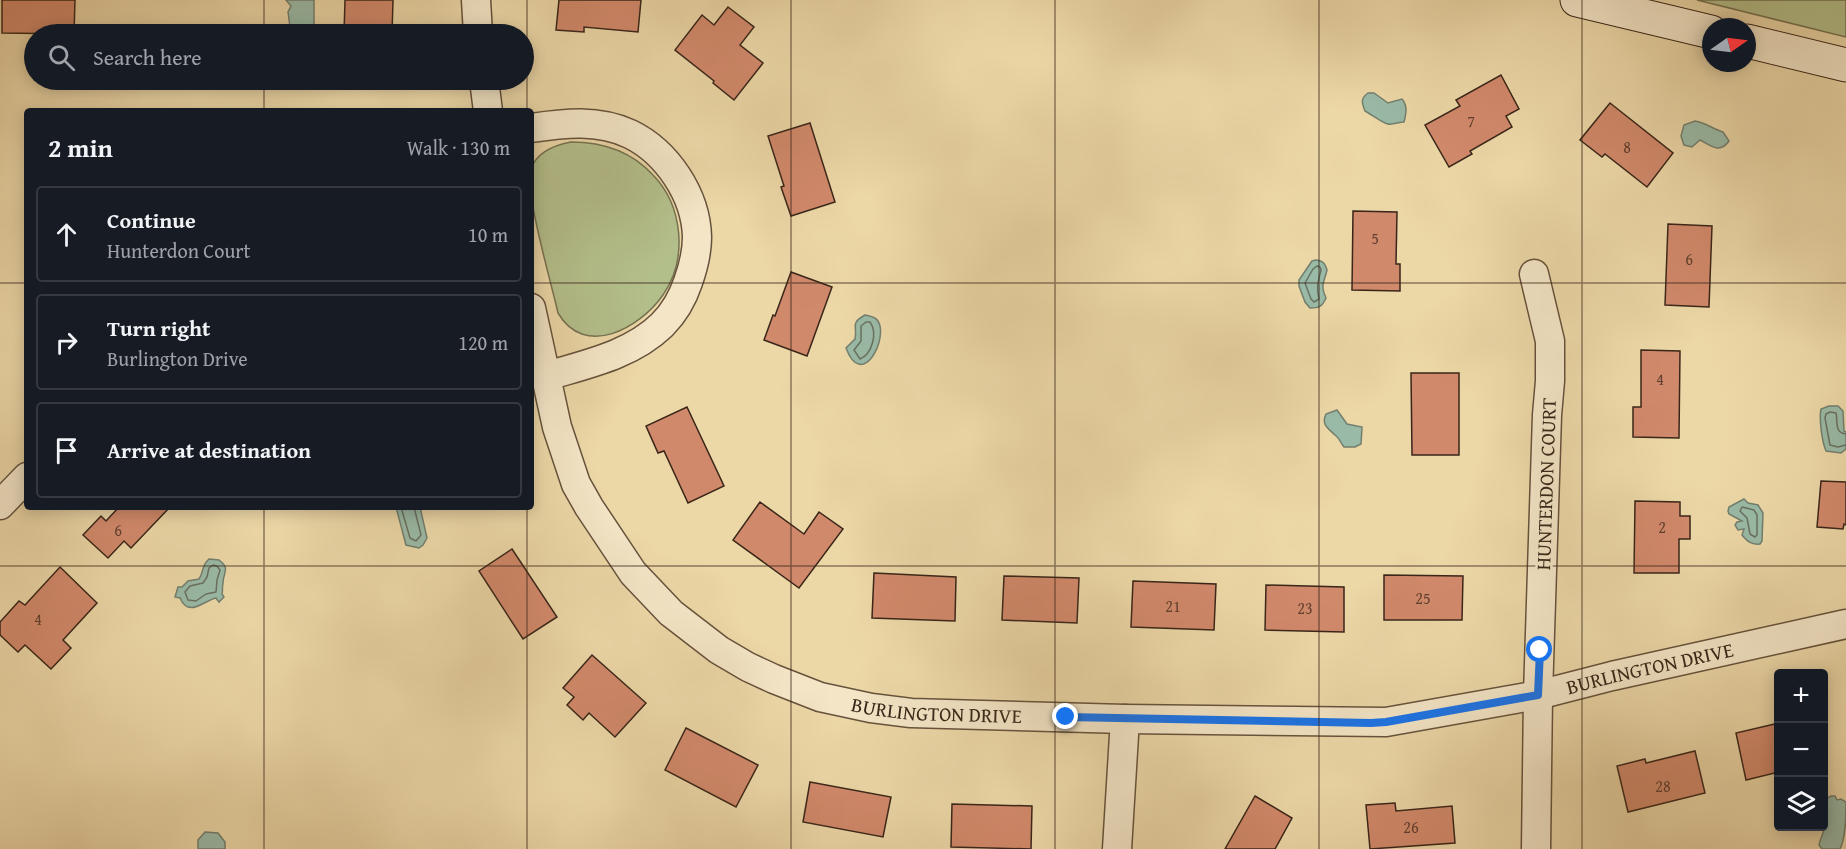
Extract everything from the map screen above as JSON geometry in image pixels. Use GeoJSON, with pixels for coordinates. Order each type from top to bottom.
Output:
{"type":"FeatureCollection","features":[{"type":"Feature","properties":{"kind":"street"},"geometry":{"type":"LineString","coordinates":[[476,0],[477,24]]}},
{"type":"Feature","properties":{"kind":"street"},"geometry":{"type":"LineString","coordinates":[[1576,0],[1702,30]]}},
{"type":"Feature","properties":{"kind":"street"},"geometry":{"type":"LineString","coordinates":[[1756,43],[1846,64]]}},
{"type":"Feature","properties":{"kind":"street"},"geometry":{"type":"LineString","coordinates":[[485,90],[488,108]]}},
{"type":"Feature","properties":{"kind":"street"},"geometry":{"type":"LineString","coordinates":[[534,128],[579,123],[600,124],[643,141],[670,166],[687,195],[696,225],[693,266],[684,292],[673,313],[662,325],[639,345],[604,359],[547,376]]}},
{"type":"Feature","properties":{"kind":"street","name":"HUNTERDON COURT"},"geometry":{"type":"LineString","coordinates":[[1534,274],[1550,341],[1538,695],[1536,849]]}},
{"type":"Feature","properties":{"kind":"street","name":"BURLINGTON DRIVE"},"geometry":{"type":"LineString","coordinates":[[534,321],[557,427],[576,484],[589,507],[642,584],[671,613],[719,651],[748,667],[820,697],[871,708],[911,712],[1125,719],[1386,722],[1538,695],[1612,676],[1846,624]]}},
{"type":"Feature","properties":{"kind":"street"},"geometry":{"type":"LineString","coordinates":[[0,505],[24,480]]}},
{"type":"Feature","properties":{"kind":"street"},"geometry":{"type":"LineString","coordinates":[[1117,849],[1125,719]]}},
{"type":"Feature","properties":{"kind":"green space"},"geometry":{"type":"Polygon","coordinates":[[[1697,0],[1846,0],[1846,37],[1697,0]]]}},
{"type":"Feature","properties":{"kind":"green space"},"geometry":{"type":"Polygon","coordinates":[[[583,142],[606,146],[636,160],[653,175],[663,188],[676,217],[679,249],[671,281],[663,295],[641,318],[612,334],[597,336],[583,334],[569,327],[558,313],[534,212],[534,163],[542,153],[559,145],[583,142]]]}},
{"type":"Feature","properties":{"kind":"water"},"geometry":{"type":"Polygon","coordinates":[[[286,0],[314,0],[314,24],[290,24],[288,12],[291,6],[286,0]]]}},
{"type":"Feature","properties":{"kind":"water"},"geometry":{"type":"Polygon","coordinates":[[[1368,93],[1374,93],[1388,103],[1402,99],[1406,107],[1404,122],[1386,124],[1365,111],[1362,101],[1368,93]]]}},
{"type":"Feature","properties":{"kind":"water"},"geometry":{"type":"Polygon","coordinates":[[[1695,121],[1723,132],[1729,141],[1719,148],[1700,140],[1692,147],[1684,145],[1681,136],[1684,125],[1695,121]]]}},
{"type":"Feature","properties":{"kind":"water"},"geometry":{"type":"Polygon","coordinates":[[[1312,261],[1323,263],[1327,270],[1323,287],[1326,298],[1320,306],[1310,308],[1305,302],[1299,280],[1312,261]]]}},
{"type":"Feature","properties":{"kind":"water"},"geometry":{"type":"Polygon","coordinates":[[[865,315],[874,317],[878,321],[880,338],[872,357],[866,363],[859,364],[852,360],[846,348],[855,339],[857,321],[865,315]]]}},
{"type":"Feature","properties":{"kind":"water"},"geometry":{"type":"Polygon","coordinates":[[[1838,406],[1843,411],[1846,449],[1841,453],[1826,451],[1823,442],[1821,409],[1838,406]]]}},
{"type":"Feature","properties":{"kind":"water"},"geometry":{"type":"Polygon","coordinates":[[[1337,410],[1347,424],[1362,427],[1361,444],[1355,447],[1344,447],[1326,426],[1324,421],[1326,414],[1337,410]]]}},
{"type":"Feature","properties":{"kind":"water"},"geometry":{"type":"Polygon","coordinates":[[[1744,499],[1748,503],[1758,505],[1763,513],[1760,544],[1746,539],[1742,535],[1744,529],[1738,530],[1735,525],[1742,521],[1729,514],[1729,507],[1744,499]]]}},
{"type":"Feature","properties":{"kind":"water"},"geometry":{"type":"Polygon","coordinates":[[[397,510],[421,510],[427,538],[419,548],[406,545],[397,510]]]}},
{"type":"Feature","properties":{"kind":"water"},"geometry":{"type":"Polygon","coordinates":[[[209,559],[219,560],[225,566],[222,594],[224,597],[219,602],[216,598],[196,607],[188,607],[180,598],[175,597],[178,587],[182,587],[188,581],[199,579],[209,559]]]}},
{"type":"Feature","properties":{"kind":"water"},"geometry":{"type":"Polygon","coordinates":[[[1835,796],[1837,800],[1841,799],[1846,802],[1845,833],[1840,849],[1822,849],[1819,845],[1823,831],[1828,831],[1828,798],[1835,796]]]}},
{"type":"Feature","properties":{"kind":"water"},"geometry":{"type":"Polygon","coordinates":[[[205,832],[218,833],[225,842],[225,849],[198,849],[198,840],[205,832]]]}},
{"type":"Feature","properties":{"kind":"building"},"geometry":{"type":"Polygon","coordinates":[[[2,0],[75,0],[74,24],[24,24],[24,33],[2,33],[2,0]]]}},
{"type":"Feature","properties":{"kind":"building"},"geometry":{"type":"Polygon","coordinates":[[[345,0],[393,0],[392,24],[344,24],[345,0]]]}},
{"type":"Feature","properties":{"kind":"building"},"geometry":{"type":"Polygon","coordinates":[[[559,0],[641,0],[638,32],[584,27],[584,32],[556,30],[559,0]]]}},
{"type":"Feature","properties":{"kind":"building"},"geometry":{"type":"Polygon","coordinates":[[[728,7],[754,27],[740,45],[763,63],[734,100],[675,50],[702,15],[714,25],[728,7]]]}},
{"type":"Feature","properties":{"kind":"building"},"geometry":{"type":"Polygon","coordinates":[[[1501,75],[1519,109],[1506,116],[1512,127],[1470,151],[1472,154],[1449,167],[1425,125],[1460,106],[1456,100],[1501,75]]]}},
{"type":"Feature","properties":{"kind":"building"},"geometry":{"type":"Polygon","coordinates":[[[1610,103],[1673,153],[1647,187],[1605,154],[1602,157],[1580,140],[1610,103]]]}},
{"type":"Feature","properties":{"kind":"building"},"geometry":{"type":"Polygon","coordinates":[[[810,123],[835,202],[791,216],[768,136],[810,123]]]}},
{"type":"Feature","properties":{"kind":"building"},"geometry":{"type":"Polygon","coordinates":[[[1353,211],[1397,212],[1396,264],[1400,264],[1400,291],[1352,290],[1353,211]]]}},
{"type":"Feature","properties":{"kind":"building"},"geometry":{"type":"Polygon","coordinates":[[[1668,224],[1712,226],[1709,307],[1665,305],[1668,224]]]}},
{"type":"Feature","properties":{"kind":"building"},"geometry":{"type":"Polygon","coordinates":[[[791,272],[832,287],[807,356],[764,340],[791,272]]]}},
{"type":"Feature","properties":{"kind":"building"},"geometry":{"type":"Polygon","coordinates":[[[1641,350],[1680,351],[1679,438],[1633,437],[1633,407],[1641,407],[1641,350]]]}},
{"type":"Feature","properties":{"kind":"building"},"geometry":{"type":"Polygon","coordinates":[[[1411,373],[1459,373],[1459,455],[1412,455],[1411,373]]]}},
{"type":"Feature","properties":{"kind":"building"},"geometry":{"type":"Polygon","coordinates":[[[687,407],[724,486],[688,503],[664,451],[658,453],[646,426],[687,407]]]}},
{"type":"Feature","properties":{"kind":"building"},"geometry":{"type":"Polygon","coordinates":[[[1821,481],[1846,482],[1846,525],[1844,524],[1843,529],[1817,527],[1821,481]]]}},
{"type":"Feature","properties":{"kind":"building"},"geometry":{"type":"Polygon","coordinates":[[[1635,501],[1680,502],[1680,516],[1690,516],[1690,539],[1679,539],[1679,573],[1634,573],[1635,501]]]}},
{"type":"Feature","properties":{"kind":"building"},"geometry":{"type":"Polygon","coordinates":[[[760,502],[804,534],[819,512],[843,529],[799,588],[733,540],[760,502]]]}},
{"type":"Feature","properties":{"kind":"building"},"geometry":{"type":"Polygon","coordinates":[[[116,510],[167,510],[131,548],[124,541],[108,558],[83,535],[101,516],[106,521],[116,510]]]}},
{"type":"Feature","properties":{"kind":"building"},"geometry":{"type":"Polygon","coordinates":[[[512,549],[557,617],[523,639],[479,571],[512,549]]]}},
{"type":"Feature","properties":{"kind":"building"},"geometry":{"type":"Polygon","coordinates":[[[60,567],[97,603],[63,640],[71,648],[51,669],[25,645],[18,652],[0,635],[0,622],[19,601],[25,605],[60,567]]]}},
{"type":"Feature","properties":{"kind":"building"},"geometry":{"type":"Polygon","coordinates":[[[874,573],[956,577],[955,621],[872,618],[874,573]]]}},
{"type":"Feature","properties":{"kind":"building"},"geometry":{"type":"Polygon","coordinates":[[[1384,575],[1463,576],[1462,620],[1384,620],[1384,575]]]}},
{"type":"Feature","properties":{"kind":"building"},"geometry":{"type":"Polygon","coordinates":[[[1004,576],[1079,578],[1077,623],[1002,620],[1004,576]]]}},
{"type":"Feature","properties":{"kind":"building"},"geometry":{"type":"Polygon","coordinates":[[[1133,581],[1216,584],[1214,630],[1131,627],[1133,581]]]}},
{"type":"Feature","properties":{"kind":"building"},"geometry":{"type":"Polygon","coordinates":[[[1266,585],[1344,587],[1344,632],[1265,630],[1266,585]]]}},
{"type":"Feature","properties":{"kind":"building"},"geometry":{"type":"Polygon","coordinates":[[[592,655],[646,703],[615,737],[589,713],[583,720],[567,705],[574,697],[563,688],[592,655]]]}},
{"type":"Feature","properties":{"kind":"building"},"geometry":{"type":"Polygon","coordinates":[[[1774,724],[1774,773],[1746,780],[1736,733],[1774,724]]]}},
{"type":"Feature","properties":{"kind":"building"},"geometry":{"type":"Polygon","coordinates":[[[686,728],[758,765],[736,807],[665,770],[686,728]]]}},
{"type":"Feature","properties":{"kind":"building"},"geometry":{"type":"Polygon","coordinates":[[[1695,751],[1705,793],[1628,812],[1617,766],[1645,759],[1646,763],[1695,751]]]}},
{"type":"Feature","properties":{"kind":"building"},"geometry":{"type":"Polygon","coordinates":[[[810,782],[891,797],[883,837],[803,822],[810,782]]]}},
{"type":"Feature","properties":{"kind":"building"},"geometry":{"type":"Polygon","coordinates":[[[1255,796],[1292,818],[1275,849],[1225,849],[1255,796]]]}},
{"type":"Feature","properties":{"kind":"building"},"geometry":{"type":"Polygon","coordinates":[[[1395,803],[1396,811],[1452,806],[1455,843],[1370,849],[1366,805],[1395,803]]]}},
{"type":"Feature","properties":{"kind":"building"},"geometry":{"type":"Polygon","coordinates":[[[952,804],[1032,806],[1031,849],[951,847],[952,804]]]}},
{"type":"Feature","properties":{"kind":"route"},"geometry":{"type":"LineString","coordinates":[[1066,717],[1386,722],[1538,695],[1540,650]]}}]}
